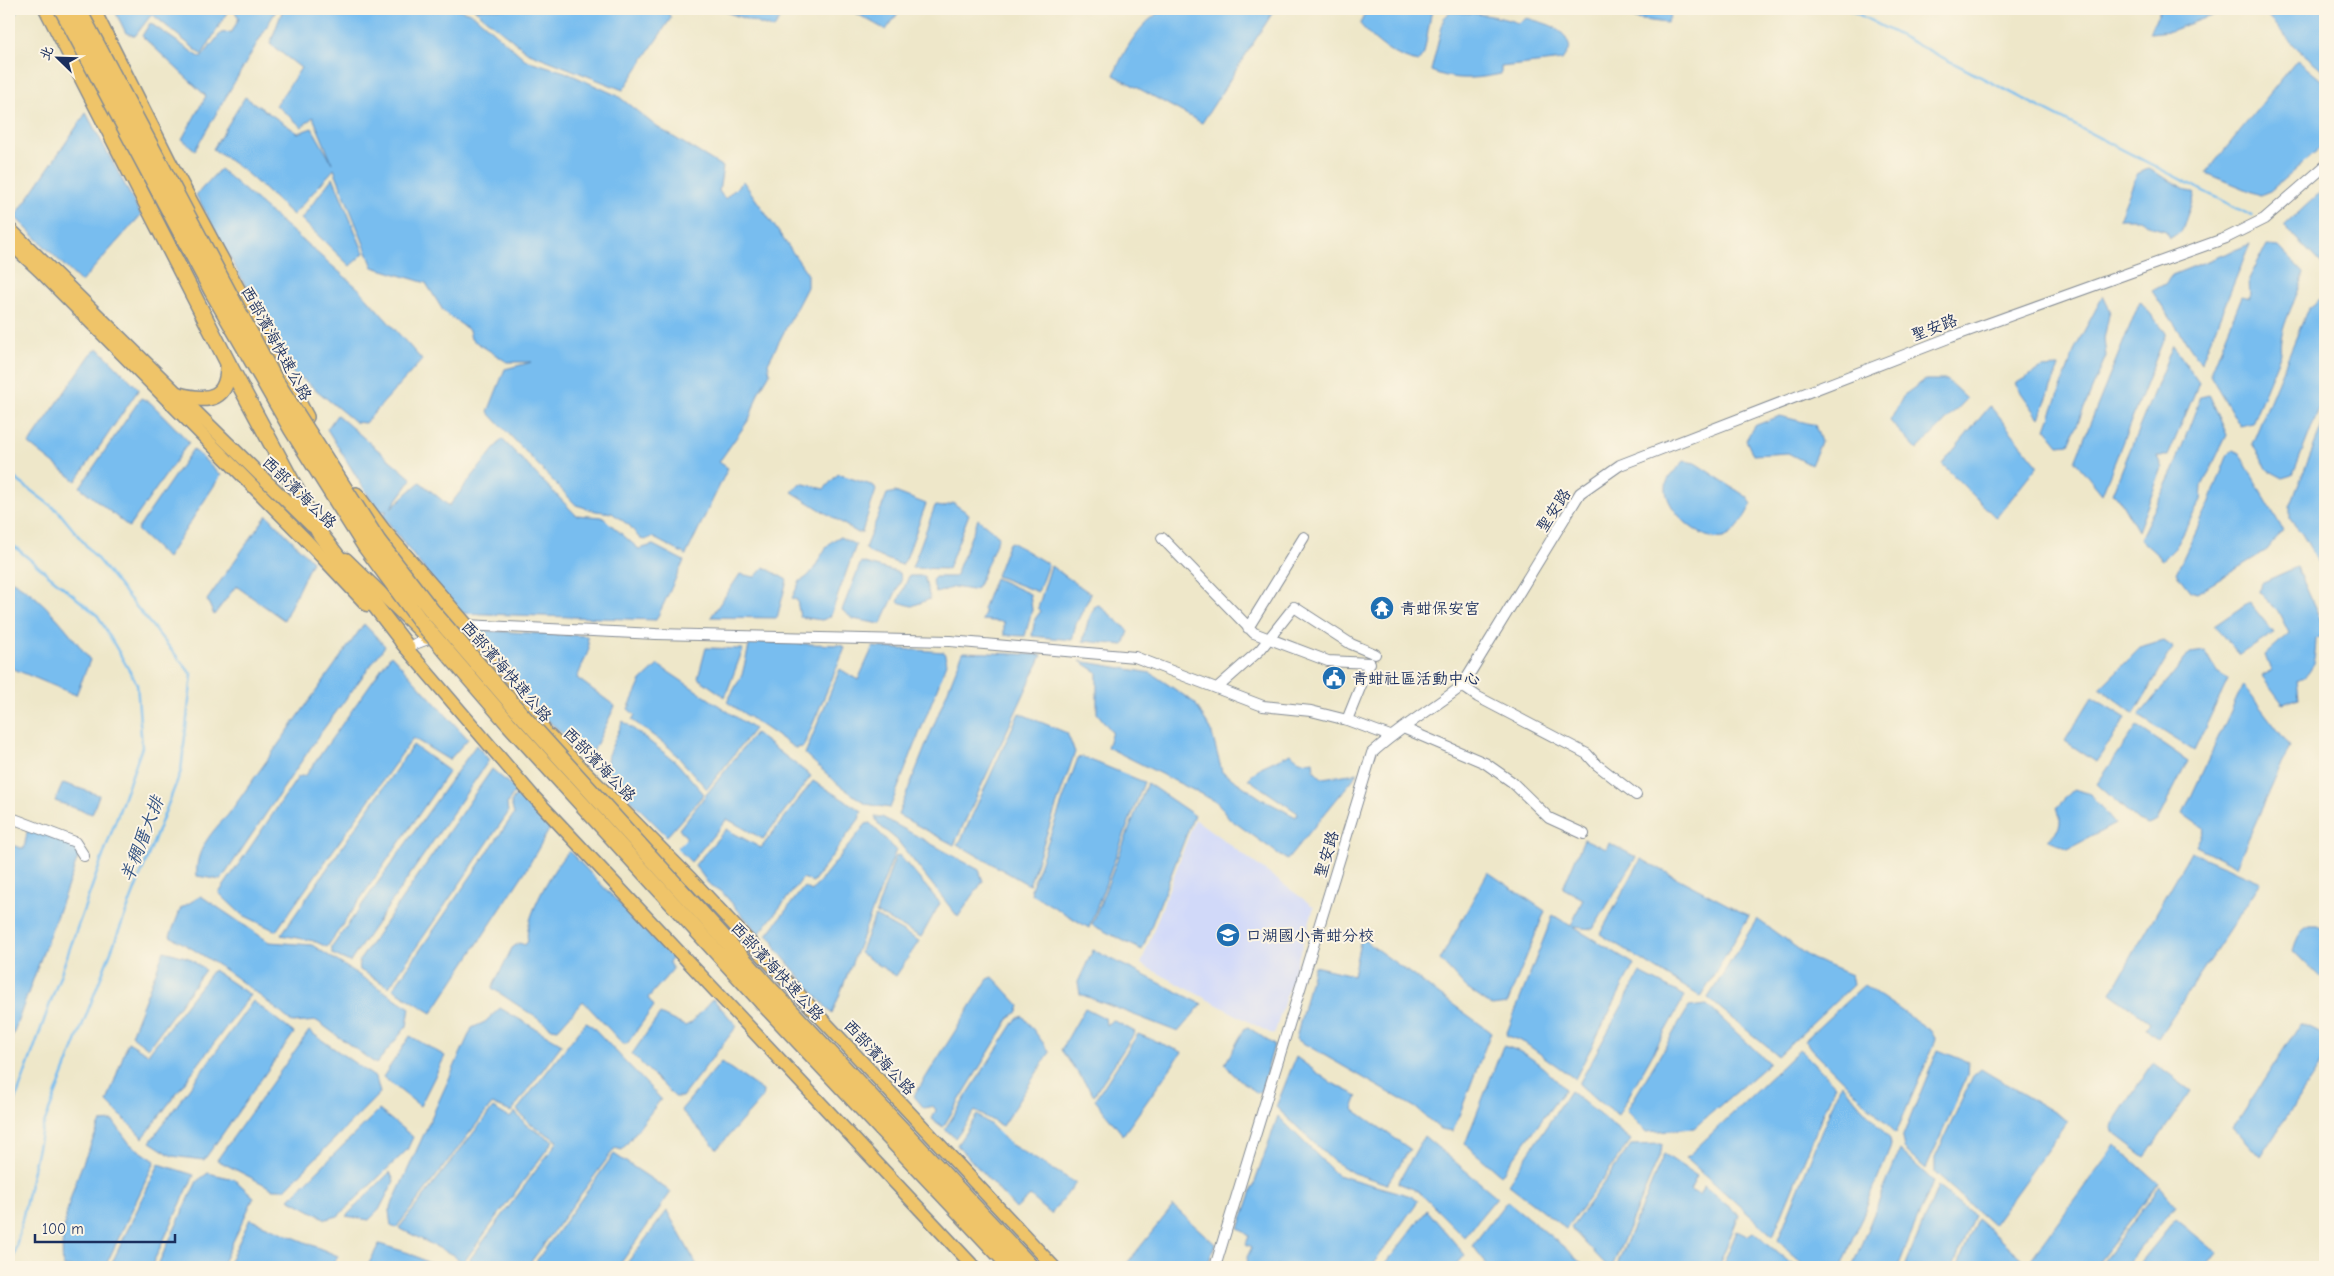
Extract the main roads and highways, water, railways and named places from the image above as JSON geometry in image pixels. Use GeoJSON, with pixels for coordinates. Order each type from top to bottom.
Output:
{"type":"FeatureCollection","features":[{"type":"Feature","properties":{"kind":"highway"},"geometry":{"type":"LineString","coordinates":[[47,9],[153,220],[320,534],[407,647]]}},
{"type":"Feature","properties":{"kind":"highway","name":"西部濱海快速公路"},"geometry":{"type":"LineString","coordinates":[[62,9],[212,291],[292,430],[365,546],[422,622],[508,723],[768,997],[1031,1267]]}},
{"type":"Feature","properties":{"kind":"highway","name":"西部濱海快速公路"},"geometry":{"type":"LineString","coordinates":[[78,9],[275,380],[378,541],[432,611],[520,713],[768,997],[1011,1267]]}},
{"type":"Feature","properties":{"kind":"highway"},"geometry":{"type":"LineString","coordinates":[[92,9],[191,204],[263,340],[331,460],[382,531],[464,624]]}},
{"type":"Feature","properties":{"kind":"highway"},"geometry":{"type":"LineString","coordinates":[[179,395],[197,400],[210,398],[222,392],[228,378],[228,363]]}},
{"type":"Feature","properties":{"kind":"main road","name":"西部濱海公路"},"geometry":{"type":"LineString","coordinates":[[9,228],[428,640],[544,729],[691,878],[1054,1267]]}},
{"type":"Feature","properties":{"kind":"main road","name":"西部濱海公路"},"geometry":{"type":"LineString","coordinates":[[9,242],[40,270],[307,541],[407,647],[532,795],[974,1267]]}},
{"type":"Feature","properties":{"kind":"main road"},"geometry":{"type":"LineString","coordinates":[[464,624],[544,729]]}},
{"type":"Feature","properties":{"kind":"water"},"geometry":{"type":"Polygon","coordinates":[[[114,9],[229,9],[202,55],[152,14],[135,36],[126,33],[114,9]]]}},
{"type":"Feature","properties":{"kind":"water"},"geometry":{"type":"Polygon","coordinates":[[[233,9],[277,9],[195,150],[182,139],[206,96],[142,36],[150,23],[201,58],[221,33],[232,32],[239,18],[233,9]]]}},
{"type":"Feature","properties":{"kind":"water"},"geometry":{"type":"Polygon","coordinates":[[[283,9],[379,9],[378,12],[406,9],[458,9],[473,14],[526,60],[565,72],[618,96],[657,127],[723,167],[719,191],[725,199],[743,181],[807,273],[807,287],[768,363],[770,373],[758,393],[750,418],[719,462],[728,468],[686,555],[652,537],[645,540],[640,539],[630,526],[612,513],[596,511],[576,505],[488,412],[505,369],[532,362],[507,362],[471,339],[469,330],[444,312],[426,283],[373,267],[334,169],[293,215],[243,170],[213,149],[245,97],[298,133],[312,128],[332,163],[313,117],[302,127],[276,105],[301,68],[270,44],[283,9]]]}},
{"type":"Feature","properties":{"kind":"water"},"geometry":{"type":"Polygon","coordinates":[[[474,9],[666,9],[671,18],[623,90],[527,52],[474,9]]]}},
{"type":"Feature","properties":{"kind":"water"},"geometry":{"type":"Polygon","coordinates":[[[724,9],[785,9],[774,29],[726,12],[724,9]]]}},
{"type":"Feature","properties":{"kind":"water"},"geometry":{"type":"Polygon","coordinates":[[[857,9],[901,9],[886,30],[854,12],[857,9]]]}},
{"type":"Feature","properties":{"kind":"water"},"geometry":{"type":"Polygon","coordinates":[[[1160,9],[1275,9],[1202,123],[1114,75],[1132,41],[1160,9]]]}},
{"type":"Feature","properties":{"kind":"water"},"geometry":{"type":"Polygon","coordinates":[[[1367,9],[1432,9],[1424,54],[1418,62],[1393,53],[1366,31],[1360,24],[1367,9]]]}},
{"type":"Feature","properties":{"kind":"water"},"geometry":{"type":"Polygon","coordinates":[[[1619,9],[1674,9],[1667,23],[1636,19],[1619,9]]]}},
{"type":"Feature","properties":{"kind":"water"},"geometry":{"type":"Polygon","coordinates":[[[2160,9],[2230,9],[2170,31],[2150,33],[2160,9]]]}},
{"type":"Feature","properties":{"kind":"water"},"geometry":{"type":"Polygon","coordinates":[[[2272,9],[2325,9],[2325,72],[2296,47],[2264,13],[2272,9]]]}},
{"type":"Feature","properties":{"kind":"water"},"geometry":{"type":"Polygon","coordinates":[[[1450,12],[1484,15],[1518,23],[1527,18],[1559,30],[1567,40],[1570,48],[1562,60],[1501,67],[1501,74],[1457,78],[1440,74],[1431,71],[1444,18],[1450,12]]]}},
{"type":"Feature","properties":{"kind":"water"},"geometry":{"type":"Polygon","coordinates":[[[2297,60],[2325,83],[2325,144],[2270,191],[2260,195],[2206,173],[2297,60]]]}},
{"type":"Feature","properties":{"kind":"water"},"geometry":{"type":"Polygon","coordinates":[[[86,113],[141,215],[81,282],[15,217],[86,113]]]}},
{"type":"Feature","properties":{"kind":"water"},"geometry":{"type":"Polygon","coordinates":[[[220,169],[359,289],[422,360],[365,423],[355,422],[303,379],[294,375],[196,195],[220,169]]]}},
{"type":"Feature","properties":{"kind":"water"},"geometry":{"type":"Polygon","coordinates":[[[2148,169],[2195,194],[2181,232],[2170,238],[2166,231],[2152,227],[2140,219],[2119,219],[2137,174],[2148,169]]]}},
{"type":"Feature","properties":{"kind":"water"},"geometry":{"type":"Polygon","coordinates":[[[333,177],[364,253],[350,266],[301,219],[333,177]]]}},
{"type":"Feature","properties":{"kind":"water"},"geometry":{"type":"Polygon","coordinates":[[[2325,188],[2325,268],[2284,226],[2325,188]]]}},
{"type":"Feature","properties":{"kind":"water"},"geometry":{"type":"Polygon","coordinates":[[[2250,244],[2201,363],[2152,291],[2165,284],[2172,275],[2250,244]]]}},
{"type":"Feature","properties":{"kind":"water"},"geometry":{"type":"Polygon","coordinates":[[[2266,246],[2279,247],[2304,273],[2282,335],[2281,353],[2252,423],[2240,426],[2210,375],[2242,296],[2250,298],[2249,279],[2266,246]]]}},
{"type":"Feature","properties":{"kind":"water"},"geometry":{"type":"Polygon","coordinates":[[[2325,295],[2325,393],[2293,475],[2283,478],[2268,470],[2252,444],[2308,309],[2325,295]]]}},
{"type":"Feature","properties":{"kind":"water"},"geometry":{"type":"Polygon","coordinates":[[[2103,296],[2110,310],[2104,339],[2106,356],[2069,444],[2059,445],[2046,429],[2076,346],[2103,296]]]}},
{"type":"Feature","properties":{"kind":"water"},"geometry":{"type":"Polygon","coordinates":[[[2140,301],[2166,333],[2102,494],[2075,461],[2140,301]]]}},
{"type":"Feature","properties":{"kind":"water"},"geometry":{"type":"Polygon","coordinates":[[[2173,345],[2199,383],[2168,456],[2157,456],[2162,468],[2138,531],[2119,498],[2112,494],[2173,345]]]}},
{"type":"Feature","properties":{"kind":"water"},"geometry":{"type":"Polygon","coordinates":[[[98,348],[139,389],[76,481],[29,444],[91,354],[98,348]]]}},
{"type":"Feature","properties":{"kind":"water"},"geometry":{"type":"Polygon","coordinates":[[[2059,367],[2039,418],[2015,384],[2042,368],[2059,367]]]}},
{"type":"Feature","properties":{"kind":"water"},"geometry":{"type":"Polygon","coordinates":[[[1925,380],[1947,380],[1967,399],[1917,450],[1890,421],[1904,395],[1925,380]]]}},
{"type":"Feature","properties":{"kind":"water"},"geometry":{"type":"Polygon","coordinates":[[[2209,394],[2227,435],[2202,486],[2201,500],[2175,548],[2163,560],[2140,539],[2173,470],[2201,396],[2209,394]]]}},
{"type":"Feature","properties":{"kind":"water"},"geometry":{"type":"Polygon","coordinates":[[[141,398],[151,403],[189,442],[129,527],[80,487],[141,398]]]}},
{"type":"Feature","properties":{"kind":"water"},"geometry":{"type":"Polygon","coordinates":[[[1990,406],[2038,465],[1996,518],[1942,464],[1990,406]]]}},
{"type":"Feature","properties":{"kind":"water"},"geometry":{"type":"Polygon","coordinates":[[[337,415],[412,479],[391,508],[420,482],[449,506],[502,439],[576,515],[602,517],[639,549],[653,545],[684,561],[656,620],[458,613],[383,516],[387,511],[378,511],[327,429],[337,415]]]}},
{"type":"Feature","properties":{"kind":"water"},"geometry":{"type":"Polygon","coordinates":[[[1780,416],[1815,425],[1821,442],[1811,465],[1788,453],[1753,455],[1746,440],[1754,426],[1780,416]]]}},
{"type":"Feature","properties":{"kind":"water"},"geometry":{"type":"Polygon","coordinates":[[[2325,418],[2325,573],[2302,534],[2290,519],[2290,506],[2325,418]]]}},
{"type":"Feature","properties":{"kind":"water"},"geometry":{"type":"Polygon","coordinates":[[[193,449],[221,475],[167,558],[137,530],[193,449]]]}},
{"type":"Feature","properties":{"kind":"water"},"geometry":{"type":"Polygon","coordinates":[[[2233,450],[2239,453],[2283,530],[2267,550],[2197,593],[2190,591],[2176,573],[2209,504],[2228,454],[2233,450]]]}},
{"type":"Feature","properties":{"kind":"water"},"geometry":{"type":"Polygon","coordinates":[[[1684,461],[1695,463],[1747,497],[1752,504],[1735,531],[1726,537],[1706,536],[1695,530],[1685,522],[1669,502],[1666,491],[1668,479],[1684,461]]]}},
{"type":"Feature","properties":{"kind":"water"},"geometry":{"type":"Polygon","coordinates":[[[838,474],[874,486],[876,490],[862,532],[858,533],[792,492],[800,483],[824,489],[838,474]]]}},
{"type":"Feature","properties":{"kind":"water"},"geometry":{"type":"Polygon","coordinates":[[[895,492],[926,504],[906,559],[902,565],[870,553],[865,548],[887,494],[895,492]]]}},
{"type":"Feature","properties":{"kind":"water"},"geometry":{"type":"Polygon","coordinates":[[[953,503],[969,514],[948,569],[912,568],[935,506],[943,507],[953,503]]]}},
{"type":"Feature","properties":{"kind":"water"},"geometry":{"type":"Polygon","coordinates":[[[267,515],[312,561],[284,620],[236,586],[214,615],[207,600],[267,515]]]}},
{"type":"Feature","properties":{"kind":"water"},"geometry":{"type":"Polygon","coordinates":[[[978,519],[999,536],[977,588],[972,590],[954,587],[936,593],[932,580],[935,577],[955,577],[978,519]]]}},
{"type":"Feature","properties":{"kind":"water"},"geometry":{"type":"Polygon","coordinates":[[[840,537],[856,545],[830,617],[822,620],[800,617],[797,600],[792,598],[800,581],[816,566],[828,545],[840,537]]]}},
{"type":"Feature","properties":{"kind":"water"},"geometry":{"type":"Polygon","coordinates":[[[1011,542],[1048,564],[1038,592],[996,576],[1008,544],[1011,542]]]}},
{"type":"Feature","properties":{"kind":"water"},"geometry":{"type":"Polygon","coordinates":[[[861,562],[900,573],[901,581],[881,624],[853,619],[842,610],[861,562]]]}},
{"type":"Feature","properties":{"kind":"water"},"geometry":{"type":"Polygon","coordinates":[[[1051,566],[1091,594],[1076,624],[1072,640],[1032,636],[1035,619],[1041,611],[1038,608],[1051,566]]]}},
{"type":"Feature","properties":{"kind":"water"},"geometry":{"type":"Polygon","coordinates":[[[764,567],[787,580],[777,618],[711,617],[740,574],[755,577],[764,567]]]}},
{"type":"Feature","properties":{"kind":"water"},"geometry":{"type":"Polygon","coordinates":[[[2297,567],[2325,630],[2325,635],[2316,639],[2311,669],[2303,678],[2297,681],[2299,698],[2283,704],[2262,676],[2271,671],[2265,655],[2289,633],[2278,611],[2259,592],[2261,583],[2297,567]]]}},
{"type":"Feature","properties":{"kind":"water"},"geometry":{"type":"Polygon","coordinates":[[[909,576],[924,576],[930,599],[912,606],[898,602],[909,576]]]}},
{"type":"Feature","properties":{"kind":"water"},"geometry":{"type":"Polygon","coordinates":[[[995,578],[1030,594],[1032,610],[1025,636],[1004,635],[1004,622],[982,620],[985,613],[983,609],[995,578]]]}},
{"type":"Feature","properties":{"kind":"water"},"geometry":{"type":"Polygon","coordinates":[[[9,579],[44,604],[90,660],[76,695],[9,667],[9,579]]]}},
{"type":"Feature","properties":{"kind":"water"},"geometry":{"type":"Polygon","coordinates":[[[2249,602],[2274,633],[2240,655],[2214,626],[2249,602]]]}},
{"type":"Feature","properties":{"kind":"water"},"geometry":{"type":"Polygon","coordinates":[[[1099,605],[1129,631],[1124,645],[1083,641],[1088,621],[1095,606],[1099,605]]]}},
{"type":"Feature","properties":{"kind":"water"},"geometry":{"type":"Polygon","coordinates":[[[364,624],[385,646],[322,731],[221,880],[197,876],[198,859],[205,842],[228,815],[364,624]]]}},
{"type":"Feature","properties":{"kind":"water"},"geometry":{"type":"Polygon","coordinates":[[[471,630],[587,636],[589,649],[577,678],[615,706],[590,758],[544,717],[506,675],[471,630]]]}},
{"type":"Feature","properties":{"kind":"water"},"geometry":{"type":"Polygon","coordinates":[[[2163,641],[2173,648],[2134,714],[2100,688],[2140,648],[2163,641]]]}},
{"type":"Feature","properties":{"kind":"water"},"geometry":{"type":"Polygon","coordinates":[[[750,642],[841,645],[845,648],[803,747],[795,748],[727,702],[742,675],[750,642]]]}},
{"type":"Feature","properties":{"kind":"water"},"geometry":{"type":"Polygon","coordinates":[[[873,647],[944,652],[947,663],[890,808],[866,804],[839,785],[805,754],[840,669],[858,680],[873,647]]]}},
{"type":"Feature","properties":{"kind":"water"},"geometry":{"type":"Polygon","coordinates":[[[706,648],[743,649],[725,697],[698,678],[706,648]]]}},
{"type":"Feature","properties":{"kind":"water"},"geometry":{"type":"Polygon","coordinates":[[[2205,651],[2217,672],[2228,679],[2194,751],[2139,716],[2190,653],[2205,651]]]}},
{"type":"Feature","properties":{"kind":"water"},"geometry":{"type":"Polygon","coordinates":[[[963,652],[1042,655],[954,845],[898,815],[963,652]]]}},
{"type":"Feature","properties":{"kind":"water"},"geometry":{"type":"Polygon","coordinates":[[[391,655],[468,739],[449,760],[413,738],[276,931],[241,914],[219,893],[298,777],[306,775],[391,655]]]}},
{"type":"Feature","properties":{"kind":"water"},"geometry":{"type":"Polygon","coordinates":[[[1080,661],[1151,673],[1195,703],[1211,730],[1222,772],[1262,799],[1296,817],[1298,813],[1248,779],[1259,768],[1291,753],[1301,760],[1313,761],[1314,770],[1322,778],[1358,773],[1287,860],[1230,819],[1217,802],[1107,747],[1112,732],[1097,713],[1097,672],[1080,661]]]}},
{"type":"Feature","properties":{"kind":"water"},"geometry":{"type":"Polygon","coordinates":[[[658,665],[754,729],[707,789],[670,748],[632,720],[635,715],[628,709],[641,681],[658,665]]]}},
{"type":"Feature","properties":{"kind":"water"},"geometry":{"type":"Polygon","coordinates":[[[2243,685],[2290,746],[2236,866],[2196,846],[2204,829],[2183,814],[2243,685]]]}},
{"type":"Feature","properties":{"kind":"water"},"geometry":{"type":"Polygon","coordinates":[[[2092,697],[2126,718],[2096,762],[2065,741],[2092,697]]]}},
{"type":"Feature","properties":{"kind":"water"},"geometry":{"type":"Polygon","coordinates":[[[1019,713],[1067,733],[1075,752],[1029,885],[957,844],[961,840],[1019,713]]]}},
{"type":"Feature","properties":{"kind":"water"},"geometry":{"type":"Polygon","coordinates":[[[623,721],[676,762],[704,794],[667,836],[605,774],[608,755],[623,721]]]}},
{"type":"Feature","properties":{"kind":"water"},"geometry":{"type":"Polygon","coordinates":[[[2137,726],[2188,761],[2157,821],[2148,825],[2138,821],[2097,784],[2137,726]]]}},
{"type":"Feature","properties":{"kind":"water"},"geometry":{"type":"Polygon","coordinates":[[[755,733],[811,776],[763,839],[727,819],[691,862],[677,848],[687,838],[679,829],[755,733]]]}},
{"type":"Feature","properties":{"kind":"water"},"geometry":{"type":"Polygon","coordinates":[[[413,745],[449,771],[327,947],[314,941],[281,935],[413,745]]]}},
{"type":"Feature","properties":{"kind":"water"},"geometry":{"type":"Polygon","coordinates":[[[476,745],[489,760],[350,962],[332,954],[332,947],[476,745]]]}},
{"type":"Feature","properties":{"kind":"water"},"geometry":{"type":"Polygon","coordinates":[[[1083,757],[1144,782],[1089,928],[1032,894],[1031,889],[1078,758],[1083,757]]]}},
{"type":"Feature","properties":{"kind":"water"},"geometry":{"type":"Polygon","coordinates":[[[492,769],[516,790],[507,804],[508,813],[389,987],[360,970],[359,961],[492,769]]]}},
{"type":"Feature","properties":{"kind":"water"},"geometry":{"type":"Polygon","coordinates":[[[813,781],[862,811],[859,819],[813,882],[803,878],[759,934],[723,893],[708,883],[695,865],[726,829],[761,848],[813,781]]]}},
{"type":"Feature","properties":{"kind":"water"},"geometry":{"type":"Polygon","coordinates":[[[63,783],[99,795],[92,814],[55,801],[63,783]]]}},
{"type":"Feature","properties":{"kind":"water"},"geometry":{"type":"Polygon","coordinates":[[[1147,783],[1194,815],[1142,950],[1092,925],[1147,783]]]}},
{"type":"Feature","properties":{"kind":"water"},"geometry":{"type":"Polygon","coordinates":[[[2074,789],[2090,794],[2115,824],[2068,849],[2048,839],[2056,832],[2060,825],[2057,807],[2074,789]]]}},
{"type":"Feature","properties":{"kind":"water"},"geometry":{"type":"Polygon","coordinates":[[[517,793],[550,828],[526,870],[432,1013],[393,989],[514,814],[511,803],[517,793]]]}},
{"type":"Feature","properties":{"kind":"water"},"geometry":{"type":"Polygon","coordinates":[[[875,817],[882,817],[979,870],[983,881],[958,917],[897,840],[879,825],[875,817]]]}},
{"type":"Feature","properties":{"kind":"water"},"geometry":{"type":"Polygon","coordinates":[[[870,823],[896,850],[832,1014],[776,949],[773,940],[767,935],[804,887],[812,891],[866,824],[870,823]]]}},
{"type":"Feature","properties":{"kind":"water"},"geometry":{"type":"Polygon","coordinates":[[[28,827],[73,844],[79,855],[9,1045],[9,844],[24,849],[28,827]]]}},
{"type":"Feature","properties":{"kind":"water"},"geometry":{"type":"Polygon","coordinates":[[[1584,839],[1606,849],[1609,843],[1636,857],[1593,929],[1573,927],[1634,964],[1575,1079],[1525,1043],[1506,1035],[1553,915],[1571,926],[1583,899],[1563,888],[1584,839]]]}},
{"type":"Feature","properties":{"kind":"water"},"geometry":{"type":"Polygon","coordinates":[[[569,851],[672,958],[669,963],[673,969],[648,998],[654,1006],[627,1044],[623,1044],[583,1001],[558,1029],[552,1028],[492,988],[512,948],[519,943],[525,945],[528,941],[527,932],[530,921],[541,894],[548,880],[569,851]]]}},
{"type":"Feature","properties":{"kind":"water"},"geometry":{"type":"Polygon","coordinates":[[[2191,852],[2261,882],[2158,1038],[2146,1028],[2150,1022],[2111,993],[2191,852]]]}},
{"type":"Feature","properties":{"kind":"water"},"geometry":{"type":"Polygon","coordinates":[[[899,855],[940,903],[921,937],[876,913],[895,857],[899,855]]]}},
{"type":"Feature","properties":{"kind":"water"},"geometry":{"type":"Polygon","coordinates":[[[1641,859],[1749,916],[1701,997],[1600,934],[1641,859]]]}},
{"type":"Feature","properties":{"kind":"water"},"geometry":{"type":"Polygon","coordinates":[[[1488,872],[1545,911],[1507,1004],[1492,1006],[1466,988],[1440,960],[1488,872]]]}},
{"type":"Feature","properties":{"kind":"water"},"geometry":{"type":"Polygon","coordinates":[[[201,896],[269,942],[312,945],[410,1008],[407,1026],[376,1064],[317,1021],[293,1023],[234,976],[170,936],[181,908],[201,896]]]}},
{"type":"Feature","properties":{"kind":"water"},"geometry":{"type":"Polygon","coordinates":[[[875,916],[919,941],[896,976],[860,953],[875,916]]]}},
{"type":"Feature","properties":{"kind":"water"},"geometry":{"type":"Polygon","coordinates":[[[1757,919],[1812,959],[1851,975],[1853,985],[1778,1056],[1708,998],[1757,919]]]}},
{"type":"Feature","properties":{"kind":"water"},"geometry":{"type":"Polygon","coordinates":[[[2310,926],[2317,926],[2325,930],[2325,982],[2293,951],[2301,933],[2310,926]]]}},
{"type":"Feature","properties":{"kind":"water"},"geometry":{"type":"Polygon","coordinates":[[[1361,938],[1491,1032],[1453,1131],[1440,1129],[1416,1108],[1296,1039],[1314,966],[1353,975],[1361,938]]]}},
{"type":"Feature","properties":{"kind":"water"},"geometry":{"type":"Polygon","coordinates":[[[1093,950],[1202,1004],[1178,1032],[1080,994],[1078,982],[1093,950]]]}},
{"type":"Feature","properties":{"kind":"water"},"geometry":{"type":"Polygon","coordinates":[[[164,951],[189,958],[205,970],[148,1048],[131,1035],[164,951]]]}},
{"type":"Feature","properties":{"kind":"water"},"geometry":{"type":"Polygon","coordinates":[[[213,970],[250,995],[143,1138],[107,1102],[128,1042],[148,1054],[213,970]]]}},
{"type":"Feature","properties":{"kind":"water"},"geometry":{"type":"Polygon","coordinates":[[[1640,973],[1685,996],[1618,1115],[1579,1084],[1640,973]]]}},
{"type":"Feature","properties":{"kind":"water"},"geometry":{"type":"Polygon","coordinates":[[[993,977],[1020,1006],[1018,1012],[1011,1016],[943,1127],[932,1119],[936,1110],[933,1106],[924,1108],[914,1096],[988,979],[993,977]]]}},
{"type":"Feature","properties":{"kind":"water"},"geometry":{"type":"Polygon","coordinates":[[[1864,985],[1931,1031],[1936,1040],[1896,1133],[1811,1049],[1805,1040],[1864,985]]]}},
{"type":"Feature","properties":{"kind":"water"},"geometry":{"type":"Polygon","coordinates":[[[713,999],[737,1026],[682,1097],[675,1097],[632,1054],[660,1014],[685,1026],[691,1023],[713,999]]]}},
{"type":"Feature","properties":{"kind":"water"},"geometry":{"type":"Polygon","coordinates":[[[253,1001],[294,1033],[204,1160],[172,1156],[150,1142],[253,1001]]]}},
{"type":"Feature","properties":{"kind":"water"},"geometry":{"type":"Polygon","coordinates":[[[1707,1005],[1769,1063],[1694,1128],[1646,1132],[1627,1110],[1689,1007],[1707,1005]]]}},
{"type":"Feature","properties":{"kind":"water"},"geometry":{"type":"Polygon","coordinates":[[[500,1008],[562,1044],[511,1112],[492,1104],[396,1228],[391,1226],[389,1211],[472,1028],[485,1022],[500,1008]]]}},
{"type":"Feature","properties":{"kind":"water"},"geometry":{"type":"Polygon","coordinates":[[[1085,1008],[1105,1018],[1106,1025],[1113,1020],[1135,1032],[1094,1095],[1061,1050],[1085,1008]]]}},
{"type":"Feature","properties":{"kind":"water"},"geometry":{"type":"Polygon","coordinates":[[[1023,1016],[1050,1052],[1002,1126],[975,1111],[955,1138],[945,1129],[1017,1018],[1023,1016]]]}},
{"type":"Feature","properties":{"kind":"water"},"geometry":{"type":"Polygon","coordinates":[[[586,1022],[661,1099],[622,1150],[615,1148],[527,1267],[467,1267],[465,1266],[558,1141],[529,1123],[517,1110],[586,1022]]]}},
{"type":"Feature","properties":{"kind":"water"},"geometry":{"type":"Polygon","coordinates":[[[2300,1024],[2325,1036],[2325,1058],[2260,1157],[2233,1128],[2300,1024]]]}},
{"type":"Feature","properties":{"kind":"water"},"geometry":{"type":"Polygon","coordinates":[[[1248,1027],[1274,1045],[1261,1091],[1256,1093],[1232,1073],[1225,1064],[1245,1028],[1248,1027]]]}},
{"type":"Feature","properties":{"kind":"water"},"geometry":{"type":"Polygon","coordinates":[[[309,1031],[376,1078],[380,1093],[285,1189],[273,1189],[217,1160],[309,1031]]]}},
{"type":"Feature","properties":{"kind":"water"},"geometry":{"type":"Polygon","coordinates":[[[1138,1034],[1182,1052],[1123,1135],[1095,1100],[1138,1034]]]}},
{"type":"Feature","properties":{"kind":"water"},"geometry":{"type":"Polygon","coordinates":[[[410,1036],[445,1056],[420,1106],[383,1077],[410,1036]]]}},
{"type":"Feature","properties":{"kind":"water"},"geometry":{"type":"Polygon","coordinates":[[[1503,1046],[1529,1057],[1565,1089],[1501,1175],[1465,1144],[1503,1046]]]}},
{"type":"Feature","properties":{"kind":"water"},"geometry":{"type":"Polygon","coordinates":[[[1800,1049],[1835,1085],[1773,1236],[1686,1158],[1800,1049]]]}},
{"type":"Feature","properties":{"kind":"water"},"geometry":{"type":"Polygon","coordinates":[[[1938,1050],[1968,1062],[1967,1076],[1926,1169],[1904,1149],[1902,1138],[1938,1050]]]}},
{"type":"Feature","properties":{"kind":"water"},"geometry":{"type":"Polygon","coordinates":[[[1296,1057],[1330,1082],[1358,1096],[1353,1109],[1410,1149],[1387,1184],[1353,1173],[1332,1160],[1276,1107],[1296,1057]]]}},
{"type":"Feature","properties":{"kind":"water"},"geometry":{"type":"Polygon","coordinates":[[[721,1062],[763,1091],[762,1098],[717,1149],[681,1110],[721,1062]]]}},
{"type":"Feature","properties":{"kind":"water"},"geometry":{"type":"Polygon","coordinates":[[[2153,1063],[2191,1091],[2145,1157],[2112,1132],[2111,1127],[2153,1063]]]}},
{"type":"Feature","properties":{"kind":"water"},"geometry":{"type":"Polygon","coordinates":[[[1981,1069],[2068,1121],[1993,1225],[1935,1173],[1935,1158],[1973,1076],[1981,1069]]]}},
{"type":"Feature","properties":{"kind":"water"},"geometry":{"type":"Polygon","coordinates":[[[1841,1083],[1890,1139],[1891,1145],[1842,1267],[1807,1267],[1778,1240],[1841,1083]]]}},
{"type":"Feature","properties":{"kind":"water"},"geometry":{"type":"Polygon","coordinates":[[[1570,1091],[1631,1140],[1566,1229],[1508,1184],[1570,1091]]]}},
{"type":"Feature","properties":{"kind":"water"},"geometry":{"type":"Polygon","coordinates":[[[493,1108],[510,1118],[515,1112],[526,1125],[553,1141],[463,1263],[453,1255],[399,1228],[493,1108]]]}},
{"type":"Feature","properties":{"kind":"water"},"geometry":{"type":"Polygon","coordinates":[[[379,1110],[413,1137],[407,1150],[338,1216],[326,1219],[289,1199],[379,1110]]]}},
{"type":"Feature","properties":{"kind":"water"},"geometry":{"type":"Polygon","coordinates":[[[977,1115],[991,1125],[1010,1144],[1076,1183],[1051,1214],[1030,1196],[1016,1209],[957,1145],[977,1115]]]}},
{"type":"Feature","properties":{"kind":"water"},"geometry":{"type":"Polygon","coordinates":[[[1278,1116],[1337,1175],[1411,1196],[1418,1201],[1371,1267],[1248,1266],[1247,1257],[1252,1247],[1246,1244],[1249,1236],[1239,1228],[1278,1116]]]}},
{"type":"Feature","properties":{"kind":"water"},"geometry":{"type":"Polygon","coordinates":[[[113,1121],[130,1144],[155,1161],[105,1267],[63,1267],[64,1229],[67,1211],[78,1175],[101,1122],[113,1121]]]}},
{"type":"Feature","properties":{"kind":"water"},"geometry":{"type":"Polygon","coordinates":[[[1424,1136],[1497,1197],[1464,1237],[1418,1191],[1398,1183],[1424,1136]]]}},
{"type":"Feature","properties":{"kind":"water"},"geometry":{"type":"Polygon","coordinates":[[[1662,1144],[1661,1152],[1612,1267],[1608,1267],[1571,1228],[1631,1145],[1662,1144]]]}},
{"type":"Feature","properties":{"kind":"water"},"geometry":{"type":"Polygon","coordinates":[[[2115,1145],[2159,1184],[2095,1267],[2039,1267],[2031,1259],[2115,1145]]]}},
{"type":"Feature","properties":{"kind":"water"},"geometry":{"type":"Polygon","coordinates":[[[1900,1150],[1933,1181],[1898,1267],[1852,1267],[1900,1150]]]}},
{"type":"Feature","properties":{"kind":"water"},"geometry":{"type":"Polygon","coordinates":[[[614,1154],[671,1192],[618,1267],[532,1267],[614,1154]]]}},
{"type":"Feature","properties":{"kind":"water"},"geometry":{"type":"Polygon","coordinates":[[[1664,1154],[1697,1176],[1690,1190],[1699,1195],[1704,1186],[1739,1215],[1718,1267],[1616,1267],[1664,1154]]]}},
{"type":"Feature","properties":{"kind":"water"},"geometry":{"type":"Polygon","coordinates":[[[159,1164],[194,1175],[151,1267],[110,1267],[159,1164]]]}},
{"type":"Feature","properties":{"kind":"water"},"geometry":{"type":"Polygon","coordinates":[[[390,1172],[394,1181],[379,1210],[369,1220],[346,1216],[390,1172]]]}},
{"type":"Feature","properties":{"kind":"water"},"geometry":{"type":"Polygon","coordinates":[[[208,1173],[234,1179],[254,1197],[221,1267],[157,1267],[197,1181],[208,1173]]]}},
{"type":"Feature","properties":{"kind":"water"},"geometry":{"type":"Polygon","coordinates":[[[1938,1186],[1974,1215],[1953,1267],[1905,1267],[1938,1186]]]}},
{"type":"Feature","properties":{"kind":"water"},"geometry":{"type":"Polygon","coordinates":[[[2160,1187],[2176,1206],[2124,1267],[2099,1267],[2160,1187]]]}},
{"type":"Feature","properties":{"kind":"water"},"geometry":{"type":"Polygon","coordinates":[[[1507,1201],[1564,1247],[1585,1267],[1489,1267],[1472,1246],[1507,1201]]]}},
{"type":"Feature","properties":{"kind":"water"},"geometry":{"type":"Polygon","coordinates":[[[1173,1206],[1215,1244],[1207,1267],[1124,1267],[1173,1206]]]}},
{"type":"Feature","properties":{"kind":"water"},"geometry":{"type":"Polygon","coordinates":[[[1427,1210],[1465,1255],[1455,1267],[1383,1267],[1427,1210]]]}},
{"type":"Feature","properties":{"kind":"water"},"geometry":{"type":"Polygon","coordinates":[[[667,1211],[698,1267],[624,1267],[667,1211]]]}},
{"type":"Feature","properties":{"kind":"water"},"geometry":{"type":"Polygon","coordinates":[[[250,1219],[338,1256],[332,1267],[227,1267],[250,1219]]]}},
{"type":"Feature","properties":{"kind":"water"},"geometry":{"type":"Polygon","coordinates":[[[1977,1219],[2031,1267],[1957,1267],[1977,1219]]]}},
{"type":"Feature","properties":{"kind":"water"},"geometry":{"type":"Polygon","coordinates":[[[2176,1219],[2217,1253],[2206,1267],[2137,1267],[2176,1219]]]}},
{"type":"Feature","properties":{"kind":"water"},"geometry":{"type":"Polygon","coordinates":[[[1737,1231],[1747,1236],[1753,1232],[1795,1267],[1722,1267],[1737,1231]]]}},
{"type":"Feature","properties":{"kind":"water"},"geometry":{"type":"Polygon","coordinates":[[[379,1244],[409,1253],[437,1267],[367,1267],[379,1244]]]}},
{"type":"Feature","properties":{"kind":"waterway"},"geometry":{"type":"LineString","coordinates":[[9,24],[18,9]]}},
{"type":"Feature","properties":{"kind":"waterway"},"geometry":{"type":"LineString","coordinates":[[1848,9],[2252,216]]}},
{"type":"Feature","properties":{"kind":"waterway","name":"羊稠厝大排"},"geometry":{"type":"LineString","coordinates":[[9,474],[58,511],[192,675],[181,771],[42,1129],[13,1261],[14,1267]]}},
{"type":"Feature","properties":{"kind":"waterway"},"geometry":{"type":"LineString","coordinates":[[9,542],[98,616],[137,684],[142,747],[9,1118]]}},
{"type":"Feature","properties":{"kind":"place","name":"青蚶保安宮"},"geometry":{"type":"Point","coordinates":[1382,608]}},
{"type":"Feature","properties":{"kind":"place","name":"青蚶社區活動中心"},"geometry":{"type":"Point","coordinates":[1334,678]}},
{"type":"Feature","properties":{"kind":"place","name":"口湖國小青蚶分校"},"geometry":{"type":"Point","coordinates":[1228,935]}}]}
